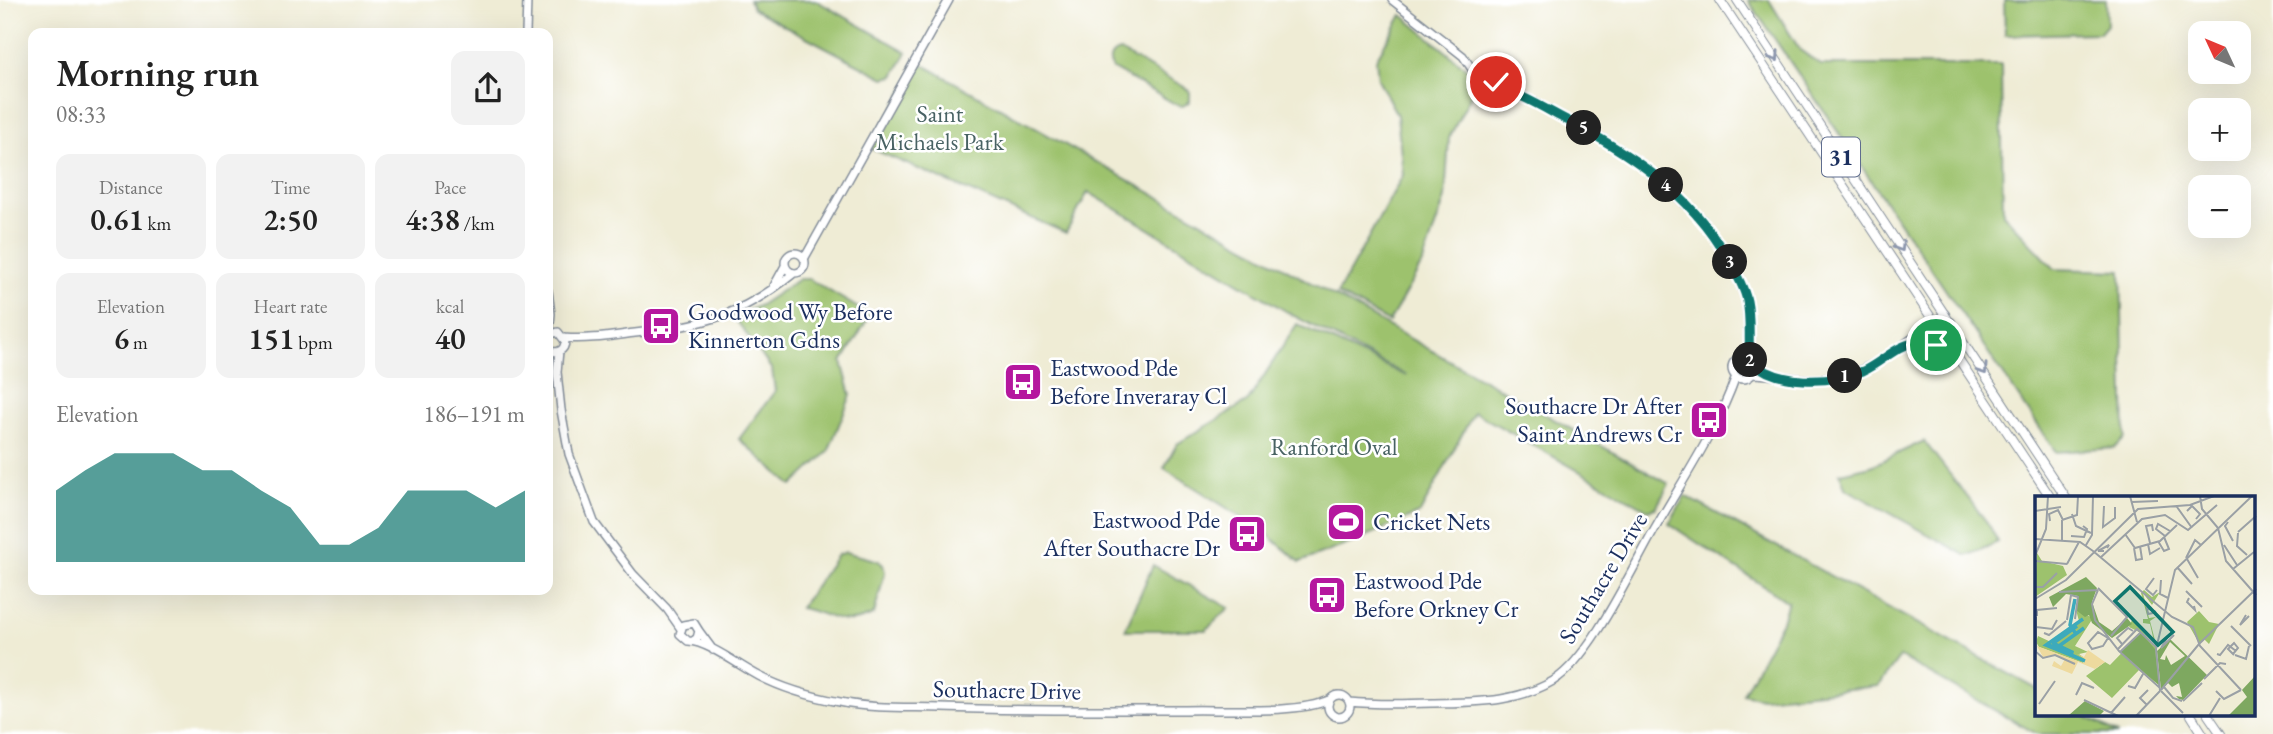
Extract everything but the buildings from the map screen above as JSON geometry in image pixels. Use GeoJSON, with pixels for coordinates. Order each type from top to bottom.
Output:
{"type":"FeatureCollection","features":[{"type":"Feature","properties":{"kind":"main road","name":"31"},"geometry":{"type":"LineString","coordinates":[[1720,0],[2050,496]]}},
{"type":"Feature","properties":{"kind":"main road","name":"31"},"geometry":{"type":"LineString","coordinates":[[1737,0],[2065,496]]}},
{"type":"Feature","properties":{"kind":"main road"},"geometry":{"type":"LineString","coordinates":[[1925,339],[1964,365]]}},
{"type":"Feature","properties":{"kind":"main road"},"geometry":{"type":"LineString","coordinates":[[2192,716],[2203,734]]}},
{"type":"Feature","properties":{"kind":"main road"},"geometry":{"type":"LineString","coordinates":[[2209,716],[2221,734]]}},
{"type":"Feature","properties":{"kind":"street"},"geometry":{"type":"LineString","coordinates":[[526,28],[527,0]]}},
{"type":"Feature","properties":{"kind":"street"},"geometry":{"type":"LineString","coordinates":[[562,342],[687,327],[705,322],[743,307],[803,269],[801,256],[815,236],[949,0]]}},
{"type":"Feature","properties":{"kind":"street"},"geometry":{"type":"LineString","coordinates":[[1392,0],[1463,56],[1493,67],[1511,90]]}},
{"type":"Feature","properties":{"kind":"street"},"geometry":{"type":"LineString","coordinates":[[1463,56],[1481,84],[1511,90],[1619,148],[1667,186],[1702,219],[1735,271],[1747,301],[1752,374]]}},
{"type":"Feature","properties":{"kind":"street"},"geometry":{"type":"LineString","coordinates":[[1476,75],[1484,65]]}},
{"type":"Feature","properties":{"kind":"street"},"geometry":{"type":"LineString","coordinates":[[1491,85],[1498,76]]}},
{"type":"Feature","properties":{"kind":"street"},"geometry":{"type":"LineString","coordinates":[[774,287],[788,257],[801,256]]}},
{"type":"Feature","properties":{"kind":"street"},"geometry":{"type":"LineString","coordinates":[[785,266],[794,273]]}},
{"type":"Feature","properties":{"kind":"street"},"geometry":{"type":"LineString","coordinates":[[1905,346],[1916,333],[1945,313]]}},
{"type":"Feature","properties":{"kind":"street","name":"Southacre Drive"},"geometry":{"type":"LineString","coordinates":[[553,319],[562,342],[557,372],[569,454],[594,522],[633,574],[684,626],[683,638],[714,651],[761,677],[799,692],[842,703],[990,711],[1311,707],[1337,717],[1372,705]]}},
{"type":"Feature","properties":{"kind":"street"},"geometry":{"type":"LineString","coordinates":[[1740,378],[1752,374],[1807,380],[1844,376],[1870,367],[1905,346],[1925,339],[1951,322]]}},
{"type":"Feature","properties":{"kind":"street","name":"Southacre Drive"},"geometry":{"type":"LineString","coordinates":[[553,337],[562,342]]}},
{"type":"Feature","properties":{"kind":"street","name":"Southacre Drive"},"geometry":{"type":"LineString","coordinates":[[1311,707],[1339,695],[1345,696],[1349,702],[1372,705],[1494,701],[1542,687],[1564,672],[1579,657],[1595,634],[1728,400],[1740,378],[1732,367],[1748,338]]}},
{"type":"Feature","properties":{"kind":"street","name":"Southacre Drive"},"geometry":{"type":"LineString","coordinates":[[553,347],[562,342]]}},
{"type":"Feature","properties":{"kind":"street"},"geometry":{"type":"LineString","coordinates":[[1738,359],[1751,361],[1770,374]]}},
{"type":"Feature","properties":{"kind":"street","name":"Southacre Drive"},"geometry":{"type":"LineString","coordinates":[[553,362],[557,372]]}},
{"type":"Feature","properties":{"kind":"street","name":"Southacre Drive"},"geometry":{"type":"LineString","coordinates":[[684,626],[694,623],[714,651]]}},
{"type":"Feature","properties":{"kind":"street"},"geometry":{"type":"LineString","coordinates":[[693,641],[699,631]]}},
{"type":"Feature","properties":{"kind":"street"},"geometry":{"type":"LineString","coordinates":[[1329,700],[1329,712]]}},
{"type":"Feature","properties":{"kind":"street"},"geometry":{"type":"LineString","coordinates":[[1348,712],[1349,702]]}},
{"type":"Feature","properties":{"kind":"green space"},"geometry":{"type":"Polygon","coordinates":[[[749,0],[815,0],[907,52],[894,76],[884,78],[753,9],[749,0]]]}},
{"type":"Feature","properties":{"kind":"green space"},"geometry":{"type":"Polygon","coordinates":[[[1748,0],[1769,0],[1800,50],[1821,65],[2001,65],[2003,214],[2055,269],[2121,271],[2125,438],[2115,448],[2056,452],[1748,0]]]}},
{"type":"Feature","properties":{"kind":"green space"},"geometry":{"type":"Polygon","coordinates":[[[2004,0],[2106,0],[2107,25],[2100,33],[2005,35],[2004,0]]]}},
{"type":"Feature","properties":{"kind":"green space"},"geometry":{"type":"Polygon","coordinates":[[[1402,15],[1479,79],[1449,138],[1445,198],[1423,262],[1389,322],[1337,294],[1403,175],[1397,115],[1378,79],[1376,59],[1402,15]]]}},
{"type":"Feature","properties":{"kind":"green space"},"geometry":{"type":"Polygon","coordinates":[[[1120,51],[1186,88],[1190,92],[1190,101],[1183,106],[1177,105],[1113,69],[1111,58],[1120,51]]]}},
{"type":"Feature","properties":{"kind":"green space"},"geometry":{"type":"Polygon","coordinates":[[[920,63],[1669,484],[1656,508],[1648,510],[1474,412],[1420,513],[1300,562],[1263,531],[1164,468],[1177,444],[1248,401],[1297,324],[1407,376],[1294,316],[1088,192],[1066,233],[870,148],[920,63]]]}},
{"type":"Feature","properties":{"kind":"green space"},"geometry":{"type":"Polygon","coordinates":[[[799,279],[809,279],[870,315],[842,362],[851,395],[828,452],[792,486],[739,439],[775,391],[772,370],[734,317],[760,305],[799,279]]]}},
{"type":"Feature","properties":{"kind":"green space"},"geometry":{"type":"Polygon","coordinates":[[[1924,441],[1989,525],[1998,542],[1967,556],[1845,488],[1840,473],[1871,466],[1924,441]]]}},
{"type":"Feature","properties":{"kind":"green space"},"geometry":{"type":"Polygon","coordinates":[[[1685,496],[2035,688],[2035,716],[2085,716],[2118,734],[2037,734],[1900,657],[1878,686],[1762,698],[1743,694],[1782,621],[1788,602],[1669,524],[1685,496]]]}},
{"type":"Feature","properties":{"kind":"green space"},"geometry":{"type":"Polygon","coordinates":[[[845,552],[879,561],[883,565],[885,572],[874,614],[863,619],[845,621],[800,608],[837,555],[845,552]]]}},
{"type":"Feature","properties":{"kind":"green space"},"geometry":{"type":"Polygon","coordinates":[[[1153,565],[1229,608],[1206,630],[1125,630],[1153,565]]]}},
{"type":"Feature","properties":{"kind":"place","name":"Goodwood Wy Before Kinnerton Gdns"},"geometry":{"type":"Point","coordinates":[661,326]}},
{"type":"Feature","properties":{"kind":"place","name":"Eastwood Pde Before Inveraray Cl"},"geometry":{"type":"Point","coordinates":[1023,382]}},
{"type":"Feature","properties":{"kind":"place","name":"Southacre Dr After Saint Andrews Cr"},"geometry":{"type":"Point","coordinates":[1709,420]}},
{"type":"Feature","properties":{"kind":"place","name":"Cricket Nets"},"geometry":{"type":"Point","coordinates":[1346,522]}},
{"type":"Feature","properties":{"kind":"place","name":"Eastwood Pde After Southacre Dr"},"geometry":{"type":"Point","coordinates":[1247,534]}},
{"type":"Feature","properties":{"kind":"place","name":"Eastwood Pde Before Orkney Cr"},"geometry":{"type":"Point","coordinates":[1327,595]}},
{"type":"Feature","properties":{"kind":"route"},"geometry":{"type":"LineString","coordinates":[[1496,82],[1491,85],[1511,90],[1619,148],[1637,160],[1702,219],[1735,271],[1747,301],[1750,360],[1770,374],[1807,380],[1844,376],[1862,371],[1905,346],[1925,339],[1936,345]]}},
{"type":"Feature","properties":{"kind":"park label","name":"Saint Michaels Park"},"geometry":{"type":"Point","coordinates":[940,128]}},
{"type":"Feature","properties":{"kind":"park label","name":"Ranford Oval"},"geometry":{"type":"Point","coordinates":[1334,447]}}]}
